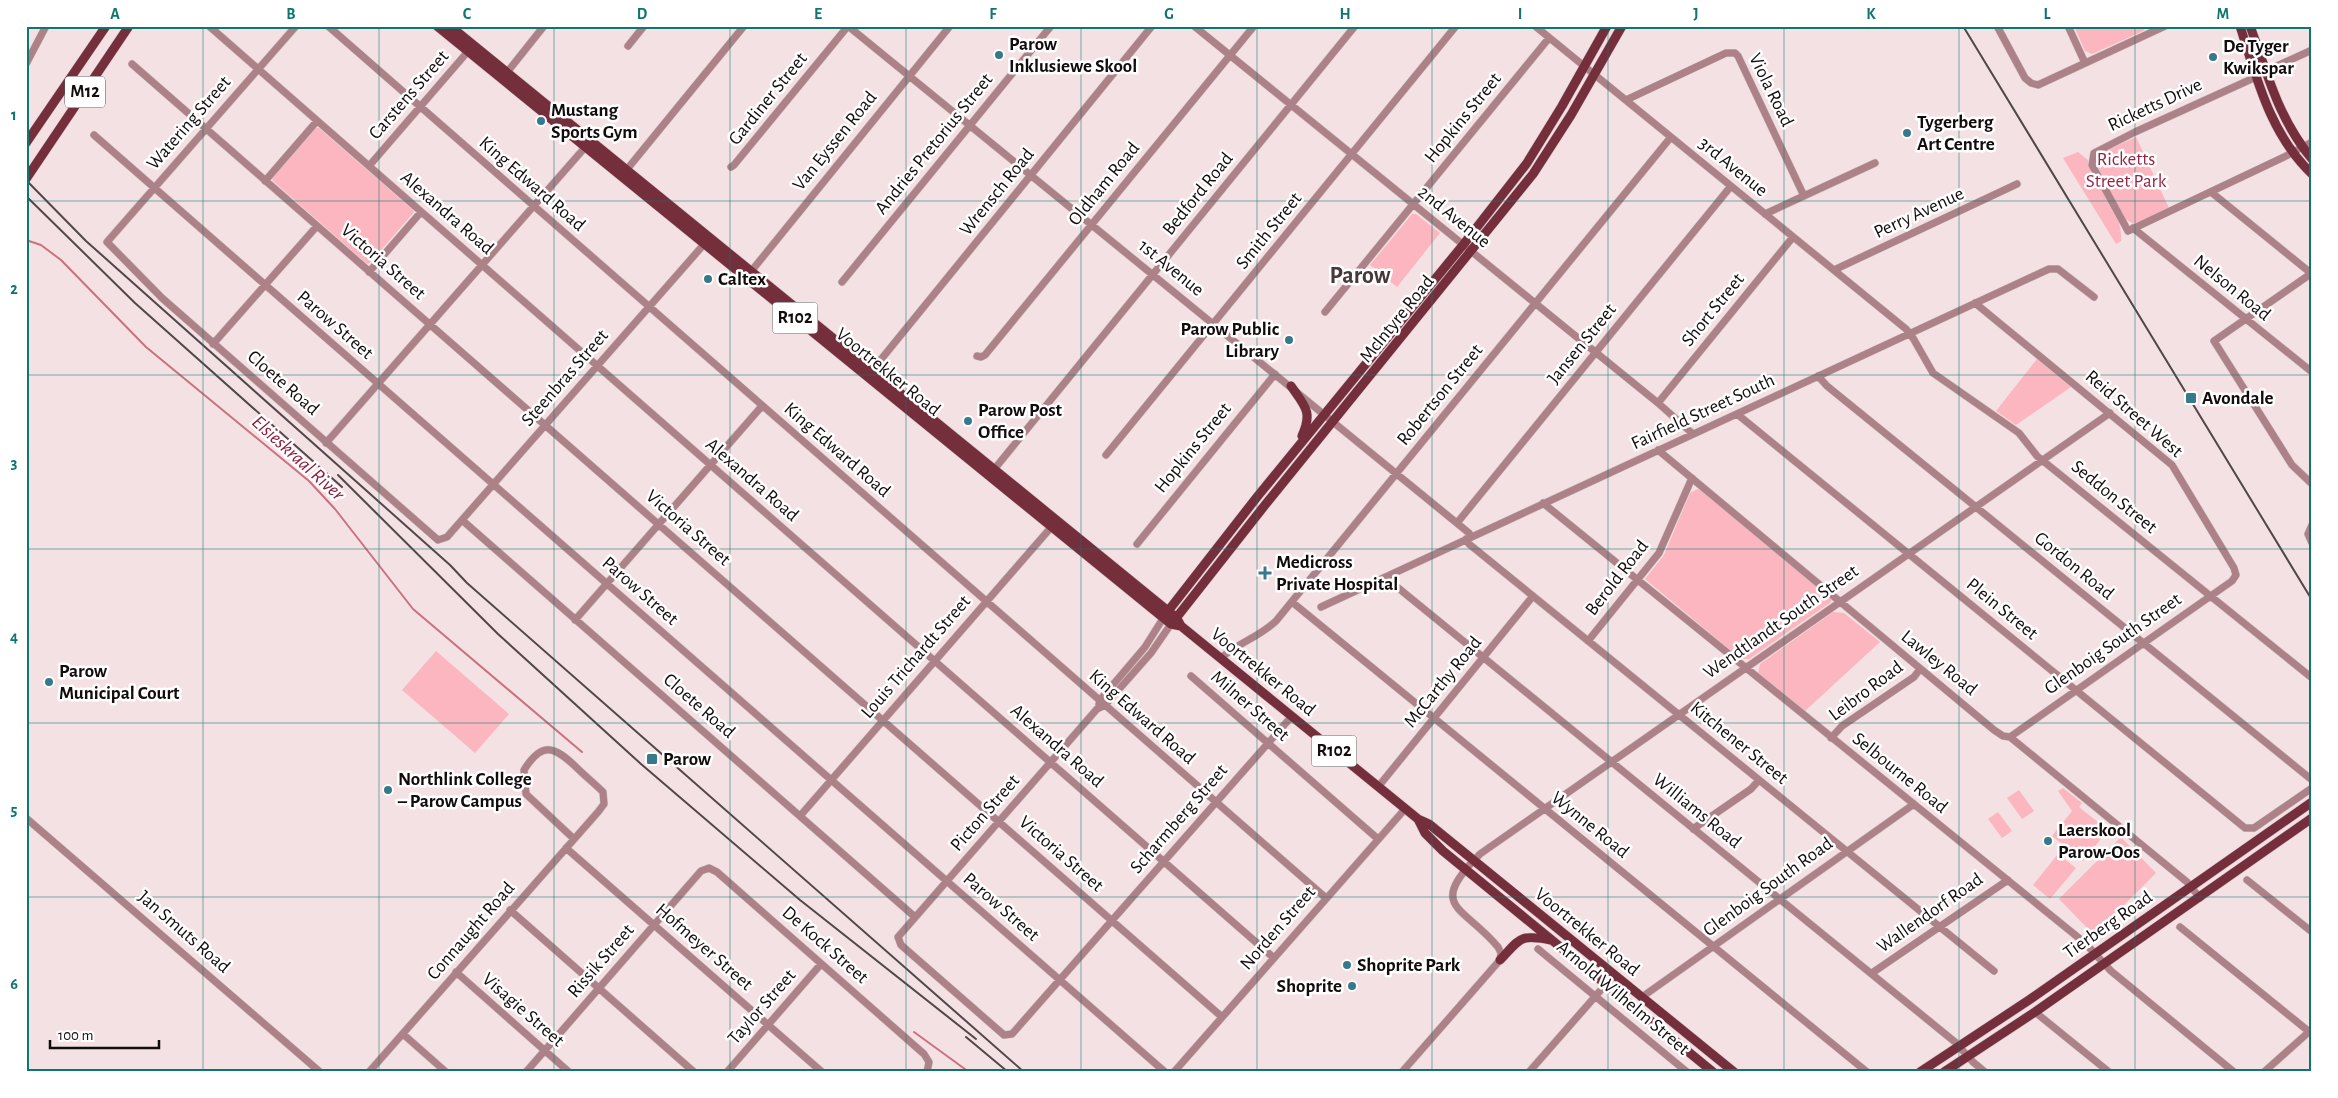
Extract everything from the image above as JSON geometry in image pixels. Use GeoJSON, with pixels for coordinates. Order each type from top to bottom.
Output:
{"type":"FeatureCollection","features":[{"type":"Feature","properties":{"kind":"main road","name":"M12"},"geometry":{"type":"LineString","coordinates":[[26,143],[106,26]]}},
{"type":"Feature","properties":{"kind":"main road","name":"M12"},"geometry":{"type":"LineString","coordinates":[[26,179],[129,26]]}},
{"type":"Feature","properties":{"kind":"main road","name":"Voortrekker Road"},"geometry":{"type":"LineString","coordinates":[[450,26],[471,48],[623,173],[708,240],[1405,809],[1418,819],[1429,824],[1734,1072]]}},
{"type":"Feature","properties":{"kind":"main road","name":"McIntyre Road"},"geometry":{"type":"LineString","coordinates":[[1166,614],[1296,448],[1463,245],[1526,163],[1585,67],[1607,26]]}},
{"type":"Feature","properties":{"kind":"main road","name":"McIntyre Road"},"geometry":{"type":"LineString","coordinates":[[1174,621],[1533,174],[1622,26]]}},
{"type":"Feature","properties":{"kind":"main road"},"geometry":{"type":"LineString","coordinates":[[2240,26],[2270,116],[2292,153],[2312,174]]}},
{"type":"Feature","properties":{"kind":"main road"},"geometry":{"type":"LineString","coordinates":[[2250,26],[2282,117],[2312,159]]}},
{"type":"Feature","properties":{"kind":"main road","name":"Voortrekker Road"},"geometry":{"type":"LineString","coordinates":[[440,27],[471,48]]}},
{"type":"Feature","properties":{"kind":"main road"},"geometry":{"type":"LineString","coordinates":[[1291,386],[1304,405],[1308,416],[1296,448]]}},
{"type":"Feature","properties":{"kind":"main road","name":"Tierberg Road"},"geometry":{"type":"LineString","coordinates":[[1920,1072],[2192,887],[2312,802]]}},
{"type":"Feature","properties":{"kind":"main road","name":"Tierberg Road"},"geometry":{"type":"LineString","coordinates":[[1944,1072],[2035,1012],[2312,818]]}},
{"type":"Feature","properties":{"kind":"main road","name":"Voortrekker Road"},"geometry":{"type":"LineString","coordinates":[[1418,819],[1425,833],[1443,851],[1713,1072]]}},
{"type":"Feature","properties":{"kind":"main road"},"geometry":{"type":"LineString","coordinates":[[1500,960],[1521,938],[1530,936],[1551,940]]}},
{"type":"Feature","properties":{"kind":"street"},"geometry":{"type":"LineString","coordinates":[[26,64],[46,26]]}},
{"type":"Feature","properties":{"kind":"street","name":"Alexandra Road"},"geometry":{"type":"LineString","coordinates":[[209,26],[1274,958]]}},
{"type":"Feature","properties":{"kind":"street","name":"Watering Street"},"geometry":{"type":"LineString","coordinates":[[107,242],[296,26]]}},
{"type":"Feature","properties":{"kind":"street","name":"King Edward Road"},"geometry":{"type":"LineString","coordinates":[[328,26],[1326,898]]}},
{"type":"Feature","properties":{"kind":"street"},"geometry":{"type":"LineString","coordinates":[[504,76],[544,26]]}},
{"type":"Feature","properties":{"kind":"street"},"geometry":{"type":"LineString","coordinates":[[628,46],[644,26]]}},
{"type":"Feature","properties":{"kind":"street"},"geometry":{"type":"LineString","coordinates":[[623,173],[744,26]]}},
{"type":"Feature","properties":{"kind":"street","name":"1st Avenue"},"geometry":{"type":"LineString","coordinates":[[848,26],[1291,386],[1457,523],[1469,538]]}},
{"type":"Feature","properties":{"kind":"street","name":"Gardiner Street"},"geometry":{"type":"LineString","coordinates":[[730,167],[734,166],[746,152],[848,26]]}},
{"type":"Feature","properties":{"kind":"street","name":"Van Eyssen Road"},"geometry":{"type":"LineString","coordinates":[[748,274],[950,26]]}},
{"type":"Feature","properties":{"kind":"street","name":"Andries Pretorius Street"},"geometry":{"type":"LineString","coordinates":[[842,282],[1051,26]]}},
{"type":"Feature","properties":{"kind":"street","name":"Wrensch Road"},"geometry":{"type":"LineString","coordinates":[[870,374],[1152,26]]}},
{"type":"Feature","properties":{"kind":"street","name":"2nd Avenue"},"geometry":{"type":"LineString","coordinates":[[1194,26],[1658,403],[1692,434]]}},
{"type":"Feature","properties":{"kind":"street","name":"Oldham Road"},"geometry":{"type":"LineString","coordinates":[[977,356],[981,358],[985,355],[1254,26]]}},
{"type":"Feature","properties":{"kind":"street","name":"Bedford Road"},"geometry":{"type":"LineString","coordinates":[[992,472],[1355,26]]}},
{"type":"Feature","properties":{"kind":"street","name":"Smith Street"},"geometry":{"type":"LineString","coordinates":[[1106,456],[1456,26]]}},
{"type":"Feature","properties":{"kind":"street","name":"3rd Avenue"},"geometry":{"type":"LineString","coordinates":[[1535,26],[1909,333]]}},
{"type":"Feature","properties":{"kind":"street"},"geometry":{"type":"LineString","coordinates":[[1997,26],[2026,78],[2034,84],[2040,84],[2156,28],[2165,26]]}},
{"type":"Feature","properties":{"kind":"street"},"geometry":{"type":"LineString","coordinates":[[2068,26],[2086,63]]}},
{"type":"Feature","properties":{"kind":"street","name":"Hopkins Street"},"geometry":{"type":"LineString","coordinates":[[1325,312],[1549,38]]}},
{"type":"Feature","properties":{"kind":"street","name":"Carstens Street"},"geometry":{"type":"LineString","coordinates":[[369,166],[471,48]]}},
{"type":"Feature","properties":{"kind":"street"},"geometry":{"type":"LineString","coordinates":[[2266,71],[2312,50]]}},
{"type":"Feature","properties":{"kind":"street","name":"Viola Road"},"geometry":{"type":"LineString","coordinates":[[1626,100],[1726,53],[1734,53],[1738,56],[1804,196]]}},
{"type":"Feature","properties":{"kind":"street","name":"Victoria Street"},"geometry":{"type":"LineString","coordinates":[[132,64],[1222,1017]]}},
{"type":"Feature","properties":{"kind":"street","name":"Ricketts Drive"},"geometry":{"type":"LineString","coordinates":[[2130,229],[2092,165],[2094,153],[2135,132],[2256,77]]}},
{"type":"Feature","properties":{"kind":"street"},"geometry":{"type":"LineString","coordinates":[[265,181],[317,121]]}},
{"type":"Feature","properties":{"kind":"street","name":"Parow Street"},"geometry":{"type":"LineString","coordinates":[[94,135],[1165,1072]]}},
{"type":"Feature","properties":{"kind":"street","name":"Robertson Street"},"geometry":{"type":"LineString","coordinates":[[1221,658],[1231,650],[1263,633],[1292,602],[1671,137]]}},
{"type":"Feature","properties":{"kind":"street"},"geometry":{"type":"LineString","coordinates":[[2130,229],[2211,192],[2312,142]]}},
{"type":"Feature","properties":{"kind":"street"},"geometry":{"type":"LineString","coordinates":[[326,443],[588,144]]}},
{"type":"Feature","properties":{"kind":"street"},"geometry":{"type":"LineString","coordinates":[[1765,214],[1876,163]]}},
{"type":"Feature","properties":{"kind":"street","name":"Perry Avenue"},"geometry":{"type":"LineString","coordinates":[[1834,270],[2017,184]]}},
{"type":"Feature","properties":{"kind":"street","name":"Jansen Street"},"geometry":{"type":"LineString","coordinates":[[1457,523],[1731,186]]}},
{"type":"Feature","properties":{"kind":"street"},"geometry":{"type":"LineString","coordinates":[[2211,192],[2312,273],[2214,341],[2292,465],[2312,484]]}},
{"type":"Feature","properties":{"kind":"street"},"geometry":{"type":"LineString","coordinates":[[369,272],[421,212]]}},
{"type":"Feature","properties":{"kind":"street"},"geometry":{"type":"LineString","coordinates":[[213,344],[317,226]]}},
{"type":"Feature","properties":{"kind":"street","name":"Nelson Road"},"geometry":{"type":"LineString","coordinates":[[2130,229],[2312,372]]}},
{"type":"Feature","properties":{"kind":"street","name":"Short Street"},"geometry":{"type":"LineString","coordinates":[[1658,403],[1793,236]]}},
{"type":"Feature","properties":{"kind":"street","name":"Steenbras Street"},"geometry":{"type":"LineString","coordinates":[[444,540],[708,240]]}},
{"type":"Feature","properties":{"kind":"street","name":"Cloete Road"},"geometry":{"type":"LineString","coordinates":[[107,242],[162,298],[213,344],[436,539],[444,540]]}},
{"type":"Feature","properties":{"kind":"street","name":"Fairfield Street South"},"geometry":{"type":"LineString","coordinates":[[1321,607],[1909,333],[2055,268],[2094,297]]}},
{"type":"Feature","properties":{"kind":"street","name":"Reid Street West"},"geometry":{"type":"LineString","coordinates":[[1975,303],[2172,464],[2234,568],[2235,578]]}},
{"type":"Feature","properties":{"kind":"street","name":"Seddon Street"},"geometry":{"type":"LineString","coordinates":[[1909,333],[1933,373],[2019,433],[2042,460],[2312,678]]}},
{"type":"Feature","properties":{"kind":"street","name":"Hopkins Street"},"geometry":{"type":"LineString","coordinates":[[1137,544],[1275,374]]}},
{"type":"Feature","properties":{"kind":"street","name":"Gordon Road"},"geometry":{"type":"LineString","coordinates":[[1818,376],[1821,381],[2312,780]]}},
{"type":"Feature","properties":{"kind":"street"},"geometry":{"type":"LineString","coordinates":[[575,620],[762,406]]}},
{"type":"Feature","properties":{"kind":"street","name":"Wendtlandt South Street"},"geometry":{"type":"LineString","coordinates":[[1500,960],[1501,954],[1498,947],[1454,903],[1452,889],[1465,869],[1473,861],[1544,808],[1840,602],[1974,506],[2110,413]]}},
{"type":"Feature","properties":{"kind":"street","name":"Plein Street"},"geometry":{"type":"LineString","coordinates":[[1737,414],[2249,829],[2254,828],[2312,788]]}},
{"type":"Feature","properties":{"kind":"street","name":"Lawley Road"},"geometry":{"type":"LineString","coordinates":[[1658,450],[1999,734],[2010,737],[2192,887],[2200,898]]}},
{"type":"Feature","properties":{"kind":"street","name":"Berold Road"},"geometry":{"type":"LineString","coordinates":[[1588,641],[1654,560],[1665,542],[1692,478]]}},
{"type":"Feature","properties":{"kind":"street","name":"Selbourne Road"},"geometry":{"type":"LineString","coordinates":[[1543,503],[2008,880],[2095,953],[2104,964],[2234,1072]]}},
{"type":"Feature","properties":{"kind":"street","name":"Cloete Road"},"geometry":{"type":"LineString","coordinates":[[462,520],[915,917]]}},
{"type":"Feature","properties":{"kind":"street","name":"Louis Trichardt Street"},"geometry":{"type":"LineString","coordinates":[[800,816],[1055,523]]}},
{"type":"Feature","properties":{"kind":"street"},"geometry":{"type":"LineString","coordinates":[[2312,525],[2308,534],[2312,543]]}},
{"type":"Feature","properties":{"kind":"street","name":"Kitchener Street"},"geometry":{"type":"LineString","coordinates":[[1469,538],[1468,544],[1994,971]]}},
{"type":"Feature","properties":{"kind":"street","name":"Williams Road"},"geometry":{"type":"LineString","coordinates":[[1386,578],[1872,973],[1959,1046],[1985,1072]]}},
{"type":"Feature","properties":{"kind":"street","name":"Glenboig South Street"},"geometry":{"type":"LineString","coordinates":[[2010,737],[2235,578]]}},
{"type":"Feature","properties":{"kind":"street","name":"McCarthy Road"},"geometry":{"type":"LineString","coordinates":[[1378,787],[1533,596]]}},
{"type":"Feature","properties":{"kind":"street","name":"Wynne Road"},"geometry":{"type":"LineString","coordinates":[[1292,602],[1867,1072]]}},
{"type":"Feature","properties":{"kind":"street","name":"Picton Street"},"geometry":{"type":"LineString","coordinates":[[1012,1034],[1004,1035],[901,945],[898,939],[900,934],[1102,703],[1145,647],[1166,614]]}},
{"type":"Feature","properties":{"kind":"street","name":"Picton Street"},"geometry":{"type":"LineString","coordinates":[[1102,703],[1151,653],[1174,621]]}},
{"type":"Feature","properties":{"kind":"street","name":"Leibro Road"},"geometry":{"type":"LineString","coordinates":[[1831,738],[1842,726],[1914,677],[1920,669]]}},
{"type":"Feature","properties":{"kind":"street","name":"Milner Street"},"geometry":{"type":"LineString","coordinates":[[1192,676],[1378,839]]}},
{"type":"Feature","properties":{"kind":"street","name":"Scharmberg Street"},"geometry":{"type":"LineString","coordinates":[[1012,1034],[1292,716]]}},
{"type":"Feature","properties":{"kind":"street","name":"Connaught Road"},"geometry":{"type":"LineString","coordinates":[[370,1072],[510,910],[566,848],[574,839],[598,812],[604,804],[603,792],[562,754],[546,749],[534,757],[524,770],[526,794],[574,839]]}},
{"type":"Feature","properties":{"kind":"street"},"geometry":{"type":"LineString","coordinates":[[1693,829],[1751,789],[1759,780]]}},
{"type":"Feature","properties":{"kind":"street","name":"Glenboig South Road"},"geometry":{"type":"LineString","coordinates":[[1642,997],[1914,804]]}},
{"type":"Feature","properties":{"kind":"street","name":"Norden Street"},"geometry":{"type":"LineString","coordinates":[[1175,1071],[1405,809]]}},
{"type":"Feature","properties":{"kind":"street","name":"Jan Smuts Road"},"geometry":{"type":"LineString","coordinates":[[26,818],[320,1072]]}},
{"type":"Feature","properties":{"kind":"street","name":"Hofmeyer Street"},"geometry":{"type":"LineString","coordinates":[[566,848],[822,1072]]}},
{"type":"Feature","properties":{"kind":"street","name":"De Kock Street"},"geometry":{"type":"LineString","coordinates":[[701,871],[709,868],[717,872],[924,1054],[929,1062],[926,1072]]}},
{"type":"Feature","properties":{"kind":"street","name":"Rissik Street"},"geometry":{"type":"LineString","coordinates":[[526,1072],[701,871]]}},
{"type":"Feature","properties":{"kind":"street","name":"Wallendorf Road"},"geometry":{"type":"LineString","coordinates":[[1872,973],[2008,880]]}},
{"type":"Feature","properties":{"kind":"street"},"geometry":{"type":"LineString","coordinates":[[2247,880],[2312,932]]}},
{"type":"Feature","properties":{"kind":"street"},"geometry":{"type":"LineString","coordinates":[[510,910],[694,1072]]}},
{"type":"Feature","properties":{"kind":"street"},"geometry":{"type":"LineString","coordinates":[[2180,927],[2311,1032],[2264,1072]]}},
{"type":"Feature","properties":{"kind":"street","name":"Arnold Wilhelm Street"},"geometry":{"type":"LineString","coordinates":[[1538,949],[1687,1072]]}},
{"type":"Feature","properties":{"kind":"street"},"geometry":{"type":"LineString","coordinates":[[1402,1072],[1500,960]]}},
{"type":"Feature","properties":{"kind":"street","name":"Taylor Street"},"geometry":{"type":"LineString","coordinates":[[727,1072],[821,964]]}},
{"type":"Feature","properties":{"kind":"street","name":"Visagie Street"},"geometry":{"type":"LineString","coordinates":[[456,972],[569,1072]]}},
{"type":"Feature","properties":{"kind":"street"},"geometry":{"type":"LineString","coordinates":[[1529,1072],[1614,975]]}},
{"type":"Feature","properties":{"kind":"street"},"geometry":{"type":"LineString","coordinates":[[2035,1012],[2109,1072]]}},
{"type":"Feature","properties":{"kind":"street"},"geometry":{"type":"LineString","coordinates":[[403,1034],[446,1072]]}},
{"type":"Feature","properties":{"kind":"green space"},"geometry":{"type":"Polygon","coordinates":[[[2074,26],[2148,26],[2143,31],[2092,54],[2085,51],[2074,26]]]}},
{"type":"Feature","properties":{"kind":"green space"},"geometry":{"type":"Polygon","coordinates":[[[316,128],[319,128],[414,212],[370,263],[367,264],[273,181],[272,178],[316,128]]]}},
{"type":"Feature","properties":{"kind":"green space","name":"Ricketts Street Park"},"geometry":{"type":"Polygon","coordinates":[[[2136,137],[2169,208],[2134,224],[2125,219],[2095,162],[2097,155],[2136,137]]]}},
{"type":"Feature","properties":{"kind":"green space"},"geometry":{"type":"Polygon","coordinates":[[[2078,152],[2088,160],[2115,211],[2121,231],[2121,241],[2116,244],[2063,158],[2078,152]]]}},
{"type":"Feature","properties":{"kind":"green space"},"geometry":{"type":"Polygon","coordinates":[[[1412,214],[1416,214],[1440,233],[1397,287],[1370,265],[1412,214]]]}},
{"type":"Feature","properties":{"kind":"green space"},"geometry":{"type":"Polygon","coordinates":[[[2037,359],[2071,387],[2016,425],[1996,411],[2037,359]]]}},
{"type":"Feature","properties":{"kind":"green space"},"geometry":{"type":"Polygon","coordinates":[[[1697,489],[1701,490],[1832,597],[1831,602],[1749,659],[1741,659],[1645,579],[1664,555],[1690,493],[1697,489]]]}},
{"type":"Feature","properties":{"kind":"green space"},"geometry":{"type":"Polygon","coordinates":[[[1833,612],[1844,613],[1880,642],[1805,711],[1758,673],[1760,664],[1833,612]]]}},
{"type":"Feature","properties":{"kind":"green space"},"geometry":{"type":"Polygon","coordinates":[[[436,651],[509,714],[475,753],[402,690],[436,651]]]}},
{"type":"Feature","properties":{"kind":"green space"},"geometry":{"type":"Polygon","coordinates":[[[2063,788],[2082,803],[2079,807],[2108,830],[2083,861],[2052,836],[2072,811],[2058,791],[2063,788]]]}},
{"type":"Feature","properties":{"kind":"green space"},"geometry":{"type":"Polygon","coordinates":[[[2019,790],[2034,811],[2022,819],[2007,798],[2019,790]]]}},
{"type":"Feature","properties":{"kind":"green space"},"geometry":{"type":"Polygon","coordinates":[[[1998,812],[2012,831],[2002,838],[1988,819],[1998,812]]]}},
{"type":"Feature","properties":{"kind":"green space"},"geometry":{"type":"Polygon","coordinates":[[[2121,837],[2156,873],[2094,935],[2059,899],[2121,837]]]}},
{"type":"Feature","properties":{"kind":"green space"},"geometry":{"type":"Polygon","coordinates":[[[2058,854],[2076,868],[2050,899],[2033,885],[2058,854]]]}},
{"type":"Feature","properties":{"kind":"waterway","name":"Elsieskraal River"},"geometry":{"type":"LineString","coordinates":[[26,240],[41,245],[61,260],[146,347],[309,481],[335,509],[413,609],[582,752]]}},
{"type":"Feature","properties":{"kind":"waterway","name":"Elsieskraal River"},"geometry":{"type":"LineString","coordinates":[[914,1032],[969,1072]]}},
{"type":"Feature","properties":{"kind":"railway"},"geometry":{"type":"LineString","coordinates":[[1963,26],[2312,600]]}},
{"type":"Feature","properties":{"kind":"railway"},"geometry":{"type":"LineString","coordinates":[[26,180],[86,241],[450,565],[467,583],[1024,1072]]}},
{"type":"Feature","properties":{"kind":"railway"},"geometry":{"type":"LineString","coordinates":[[26,196],[135,303],[342,487]]}},
{"type":"Feature","properties":{"kind":"railway"},"geometry":{"type":"LineString","coordinates":[[338,475],[498,634],[641,764],[800,900],[976,1039]]}},
{"type":"Feature","properties":{"kind":"railway"},"geometry":{"type":"LineString","coordinates":[[966,1037],[1008,1072]]}},
{"type":"Feature","properties":{"kind":"place","name":"Parow Inklusiewe Skool"},"geometry":{"type":"Point","coordinates":[999,55]}},
{"type":"Feature","properties":{"kind":"place","name":"De Tyger Kwikspar"},"geometry":{"type":"Point","coordinates":[2213,57]}},
{"type":"Feature","properties":{"kind":"place","name":"Mustang Sports Gym"},"geometry":{"type":"Point","coordinates":[541,121]}},
{"type":"Feature","properties":{"kind":"place","name":"Tygerberg Art Centre"},"geometry":{"type":"Point","coordinates":[1907,133]}},
{"type":"Feature","properties":{"kind":"place","name":"Caltex"},"geometry":{"type":"Point","coordinates":[708,279]}},
{"type":"Feature","properties":{"kind":"place","name":"Parow Public Library"},"geometry":{"type":"Point","coordinates":[1289,340]}},
{"type":"Feature","properties":{"kind":"place","name":"Avondale"},"geometry":{"type":"Point","coordinates":[2191,398]}},
{"type":"Feature","properties":{"kind":"place","name":"Parow Post Office"},"geometry":{"type":"Point","coordinates":[968,421]}},
{"type":"Feature","properties":{"kind":"place","name":"Medicross Private Hospital"},"geometry":{"type":"Point","coordinates":[1265,573]}},
{"type":"Feature","properties":{"kind":"place","name":"Parow Municipal Court"},"geometry":{"type":"Point","coordinates":[49,682]}},
{"type":"Feature","properties":{"kind":"place","name":"Parow"},"geometry":{"type":"Point","coordinates":[652,759]}},
{"type":"Feature","properties":{"kind":"place","name":"Northlink College – Parow Campus"},"geometry":{"type":"Point","coordinates":[388,790]}},
{"type":"Feature","properties":{"kind":"place","name":"Laerskool Parow-Oos"},"geometry":{"type":"Point","coordinates":[2048,841]}},
{"type":"Feature","properties":{"kind":"place","name":"Shoprite Park"},"geometry":{"type":"Point","coordinates":[1347,965]}},
{"type":"Feature","properties":{"kind":"place","name":"Shoprite"},"geometry":{"type":"Point","coordinates":[1352,986]}},
{"type":"Feature","properties":{"kind":"district","name":"Parow"},"geometry":{"type":"Point","coordinates":[1360,276]}}]}
